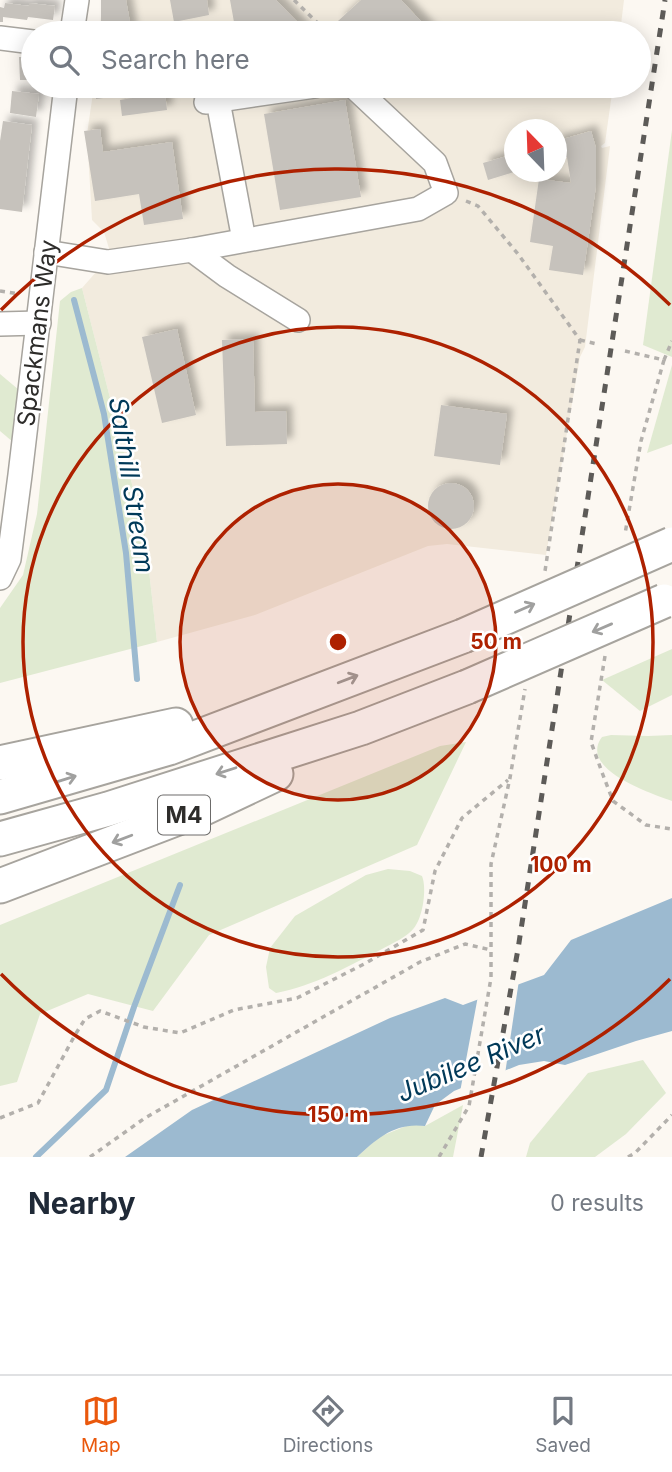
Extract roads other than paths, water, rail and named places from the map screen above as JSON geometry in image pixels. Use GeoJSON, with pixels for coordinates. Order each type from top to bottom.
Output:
{"type":"FeatureCollection","features":[{"type":"Feature","properties":{"kind":"highway"},"geometry":{"type":"LineString","coordinates":[[0,797],[169,748],[463,636],[672,544]]}},
{"type":"Feature","properties":{"kind":"highway","name":"M4"},"geometry":{"type":"LineString","coordinates":[[0,839],[108,809],[361,728],[467,687],[668,599]]}},
{"type":"Feature","properties":{"kind":"highway"},"geometry":{"type":"LineString","coordinates":[[0,763],[284,704]]}},
{"type":"Feature","properties":{"kind":"highway","name":"M4"},"geometry":{"type":"LineString","coordinates":[[0,886],[204,808],[280,772],[361,728]]}},
{"type":"Feature","properties":{"kind":"street"},"geometry":{"type":"LineString","coordinates":[[74,21],[77,0]]}},
{"type":"Feature","properties":{"kind":"street"},"geometry":{"type":"LineString","coordinates":[[0,38],[21,40]]}},
{"type":"Feature","properties":{"kind":"street","name":"Spackmans Way"},"geometry":{"type":"LineString","coordinates":[[0,578],[9,559],[65,98]]}},
{"type":"Feature","properties":{"kind":"street"},"geometry":{"type":"LineString","coordinates":[[238,98],[212,102],[244,240]]}},
{"type":"Feature","properties":{"kind":"street"},"geometry":{"type":"LineString","coordinates":[[46,252],[108,262],[192,250],[418,209],[446,193],[435,163],[365,98]]}},
{"type":"Feature","properties":{"kind":"street"},"geometry":{"type":"LineString","coordinates":[[192,250],[227,276],[298,320]]}},
{"type":"Feature","properties":{"kind":"street"},"geometry":{"type":"LineString","coordinates":[[0,324],[39,323]]}},
{"type":"Feature","properties":{"kind":"water","name":"Jubilee River"},"geometry":{"type":"Polygon","coordinates":[[[672,898],[672,1031],[565,1065],[544,1061],[519,1065],[454,1091],[435,1105],[425,1126],[396,1129],[357,1157],[125,1157],[192,1110],[390,1018],[445,998],[463,1005],[544,975],[571,940],[672,898]]]}},
{"type":"Feature","properties":{"kind":"waterway","name":"Salthill Stream"},"geometry":{"type":"LineString","coordinates":[[74,300],[104,414],[126,553],[137,679]]}},
{"type":"Feature","properties":{"kind":"waterway","name":"Salthill Stream"},"geometry":{"type":"LineString","coordinates":[[36,1157],[106,1090],[180,885]]}},
{"type":"Feature","properties":{"kind":"railway"},"geometry":{"type":"LineString","coordinates":[[651,90],[665,0]]}},
{"type":"Feature","properties":{"kind":"railway"},"geometry":{"type":"LineString","coordinates":[[481,1157],[518,949],[650,98]]}}]}
